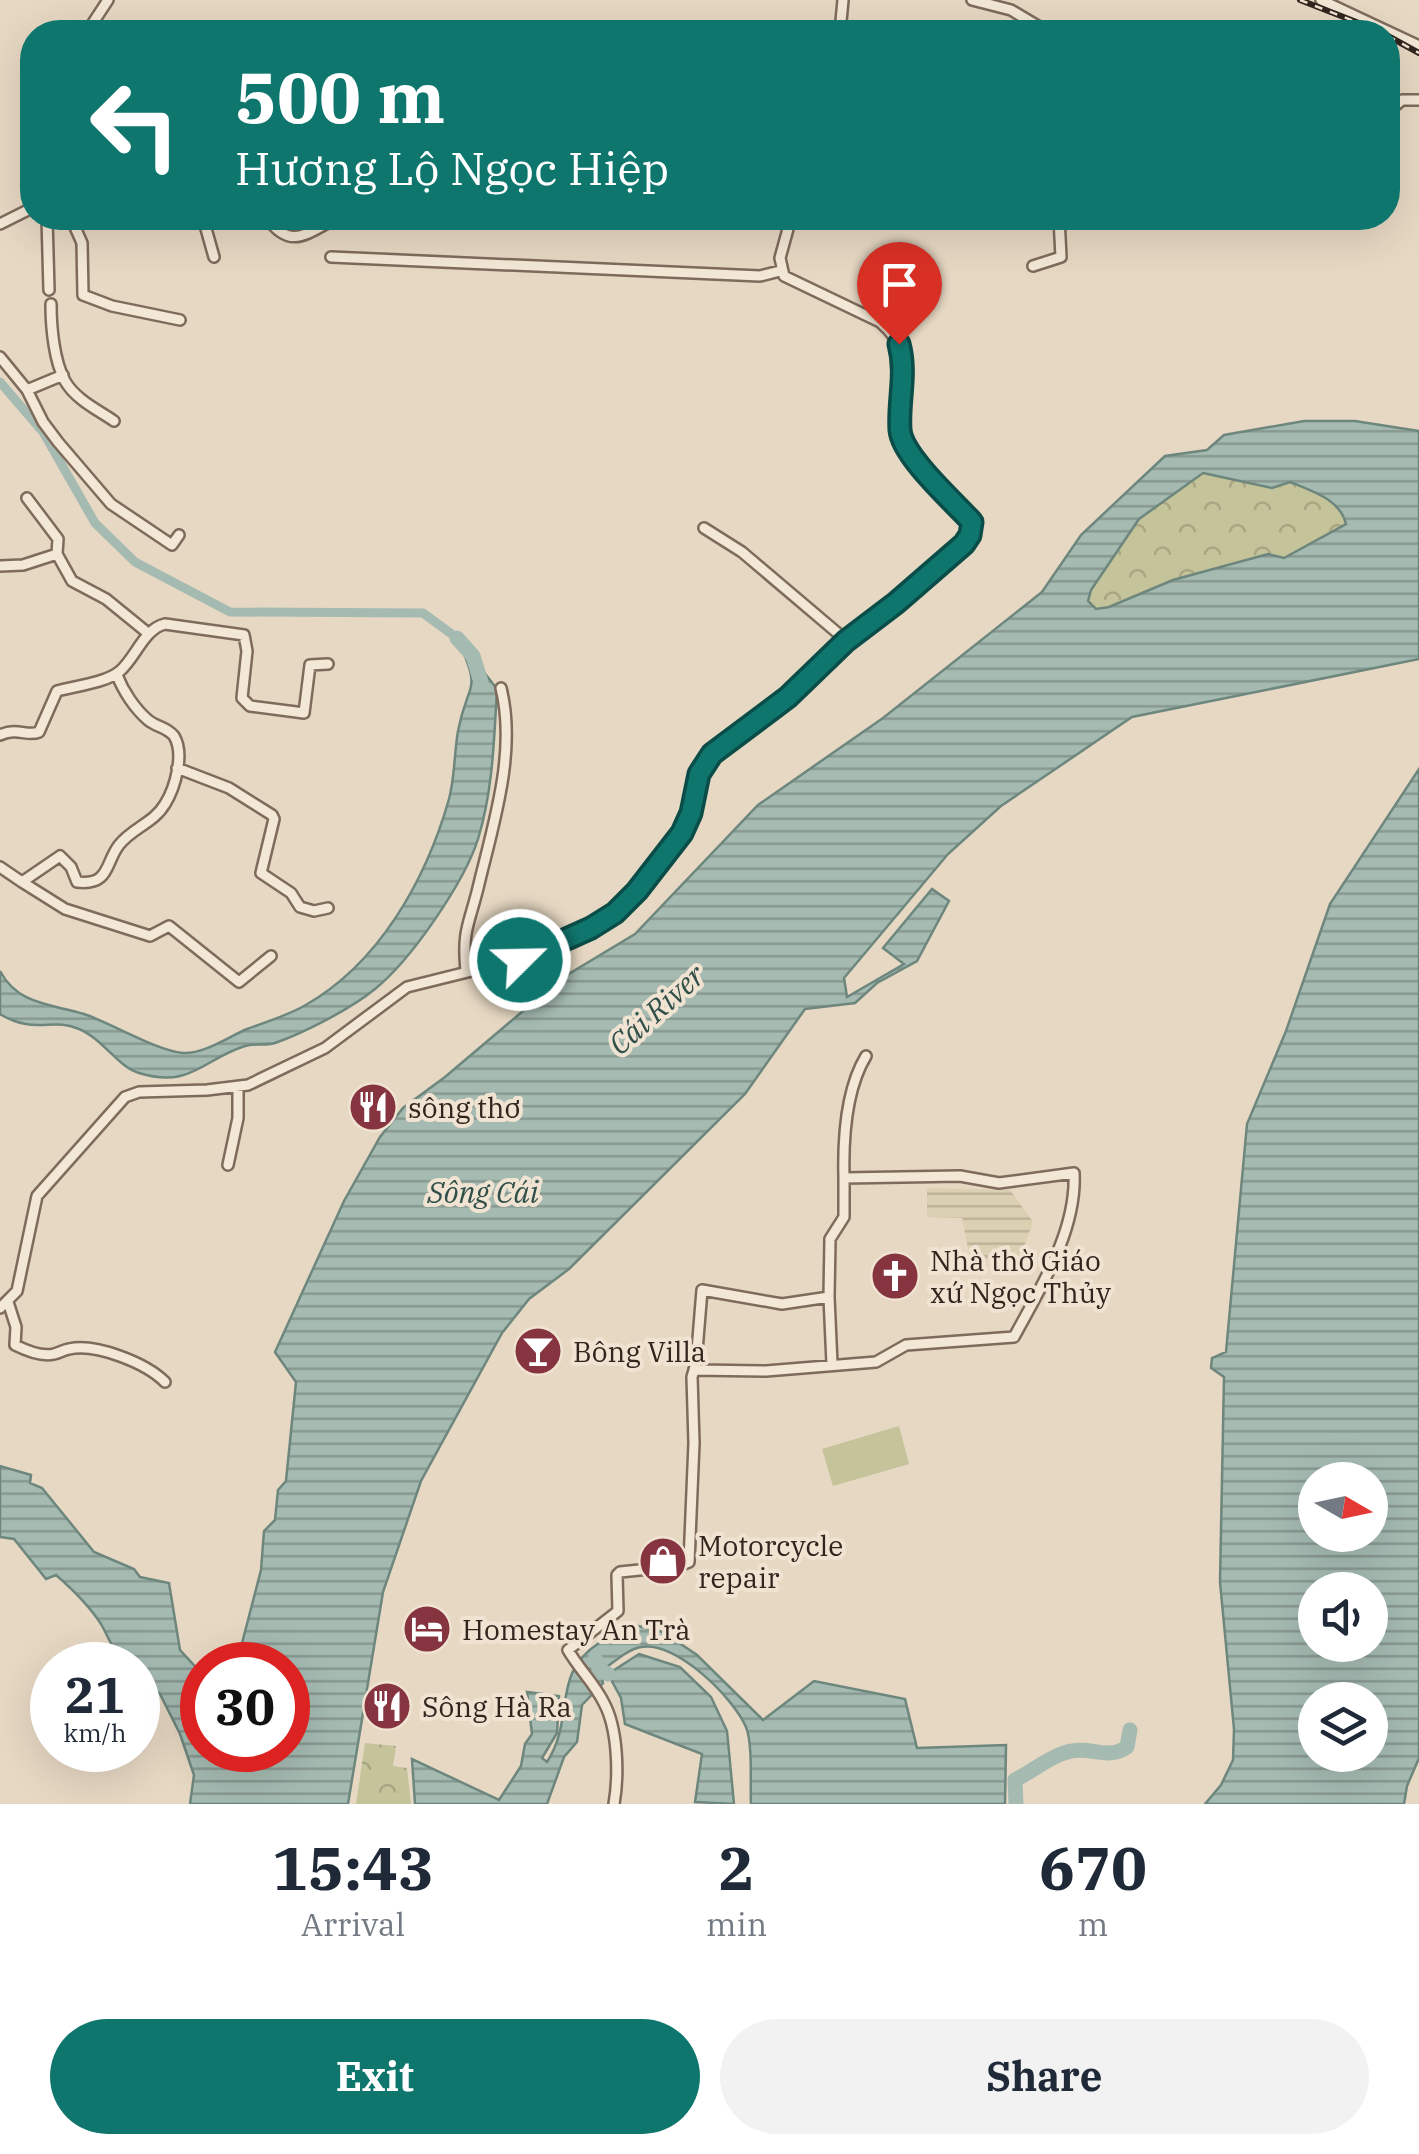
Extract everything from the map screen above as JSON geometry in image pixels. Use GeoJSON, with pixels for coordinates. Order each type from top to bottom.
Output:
{"type":"FeatureCollection","features":[{"type":"Feature","properties":{"kind":"street"},"geometry":{"type":"LineString","coordinates":[[972,0],[1011,10],[1026,20]]}},
{"type":"Feature","properties":{"kind":"street"},"geometry":{"type":"LineString","coordinates":[[1322,0],[1364,20]]}},
{"type":"Feature","properties":{"kind":"street"},"geometry":{"type":"LineString","coordinates":[[47,230],[49,290]]}},
{"type":"Feature","properties":{"kind":"street"},"geometry":{"type":"LineString","coordinates":[[76,230],[82,243],[83,296],[180,320]]}},
{"type":"Feature","properties":{"kind":"street"},"geometry":{"type":"LineString","coordinates":[[206,230],[214,257]]}},
{"type":"Feature","properties":{"kind":"street"},"geometry":{"type":"LineString","coordinates":[[276,230],[280,235],[296,238],[312,230]]}},
{"type":"Feature","properties":{"kind":"street"},"geometry":{"type":"LineString","coordinates":[[780,272],[788,230]]}},
{"type":"Feature","properties":{"kind":"street"},"geometry":{"type":"LineString","coordinates":[[1033,266],[1061,257],[1060,230]]}},
{"type":"Feature","properties":{"kind":"street"},"geometry":{"type":"LineString","coordinates":[[165,1382],[151,1369],[123,1358],[72,1348],[52,1355],[20,1348],[15,1345],[16,1327],[4,1305],[20,1279],[36,1196],[124,1097],[139,1092],[238,1087],[308,1058],[406,987],[536,954],[615,913],[682,833],[691,813],[699,774],[712,754],[788,697],[846,641],[964,544],[972,522],[902,443],[905,371],[892,332],[880,322],[780,272],[743,276],[330,257]]}},
{"type":"Feature","properties":{"kind":"street"},"geometry":{"type":"LineString","coordinates":[[51,304],[63,375],[79,397],[114,421]]}},
{"type":"Feature","properties":{"kind":"street"},"geometry":{"type":"LineString","coordinates":[[0,357],[27,390],[58,442],[114,508],[172,546],[179,535]]}},
{"type":"Feature","properties":{"kind":"street"},"geometry":{"type":"LineString","coordinates":[[27,390],[63,375]]}},
{"type":"Feature","properties":{"kind":"street"},"geometry":{"type":"LineString","coordinates":[[27,498],[50,524],[58,539],[57,554],[72,580],[106,599],[149,634]]}},
{"type":"Feature","properties":{"kind":"street"},"geometry":{"type":"LineString","coordinates":[[704,528],[742,552],[846,641]]}},
{"type":"Feature","properties":{"kind":"street"},"geometry":{"type":"LineString","coordinates":[[0,566],[23,565],[57,554]]}},
{"type":"Feature","properties":{"kind":"street"},"geometry":{"type":"LineString","coordinates":[[1,737],[18,730],[35,735],[57,691],[117,675],[156,626],[244,635],[244,703],[304,713],[310,665],[328,664]]}},
{"type":"Feature","properties":{"kind":"street"},"geometry":{"type":"LineString","coordinates":[[22,882],[60,856],[71,866],[77,882],[102,876],[112,863],[116,848],[166,804],[177,768],[175,739],[150,722],[124,691],[117,675]]}},
{"type":"Feature","properties":{"kind":"street"},"geometry":{"type":"LineString","coordinates":[[466,971],[464,930],[480,880],[504,758],[507,722],[501,688]]}},
{"type":"Feature","properties":{"kind":"street"},"geometry":{"type":"LineString","coordinates":[[177,768],[229,788],[272,815],[261,874],[291,893],[300,907],[314,911],[328,908]]}},
{"type":"Feature","properties":{"kind":"street"},"geometry":{"type":"LineString","coordinates":[[0,867],[65,909],[150,936],[169,926],[239,982],[271,956]]}},
{"type":"Feature","properties":{"kind":"street"},"geometry":{"type":"LineString","coordinates":[[832,1364],[830,1239],[844,1216],[844,1146],[854,1092],[866,1056]]}},
{"type":"Feature","properties":{"kind":"street"},"geometry":{"type":"LineString","coordinates":[[228,1165],[238,1118],[238,1087]]}},
{"type":"Feature","properties":{"kind":"street"},"geometry":{"type":"LineString","coordinates":[[694,1370],[766,1371],[876,1362],[906,1345],[1014,1336],[1047,1275],[1072,1214],[1074,1172],[999,1184],[960,1176],[844,1178]]}},
{"type":"Feature","properties":{"kind":"street"},"geometry":{"type":"LineString","coordinates":[[614,1804],[612,1727],[600,1696],[568,1650],[618,1611],[620,1572],[690,1562],[692,1377],[702,1290],[782,1304],[829,1297]]}},
{"type":"Feature","properties":{"kind":"shaded area"},"geometry":{"type":"Polygon","coordinates":[[[927,1188],[1010,1190],[1033,1222],[1018,1263],[970,1258],[962,1218],[927,1217],[927,1188]]]}},
{"type":"Feature","properties":{"kind":"green space"},"geometry":{"type":"Polygon","coordinates":[[[1203,473],[1272,488],[1290,482],[1332,502],[1347,524],[1284,558],[1268,554],[1173,580],[1096,609],[1088,601],[1091,590],[1139,519],[1203,473]]]}},
{"type":"Feature","properties":{"kind":"green space"},"geometry":{"type":"Polygon","coordinates":[[[899,1426],[909,1464],[833,1486],[822,1449],[899,1426]]]}},
{"type":"Feature","properties":{"kind":"green space"},"geometry":{"type":"Polygon","coordinates":[[[365,1743],[396,1746],[393,1766],[407,1768],[411,1804],[356,1804],[365,1743]]]}},
{"type":"Feature","properties":{"kind":"water","name":"Sông Cái"},"geometry":{"type":"Polygon","coordinates":[[[1304,421],[1355,421],[1419,431],[1419,659],[1132,717],[1001,806],[948,854],[844,978],[847,997],[904,964],[883,948],[932,889],[949,901],[917,961],[877,983],[855,1003],[805,1009],[745,1094],[569,1269],[529,1299],[502,1333],[421,1481],[383,1592],[348,1804],[190,1804],[193,1772],[310,1772],[310,1642],[242,1642],[261,1570],[264,1531],[275,1520],[278,1490],[286,1481],[296,1382],[275,1352],[344,1201],[380,1137],[403,1108],[562,978],[635,934],[758,805],[883,718],[1042,592],[1081,535],[1165,456],[1207,450],[1224,435],[1304,421]],[[1203,473],[1139,519],[1091,590],[1088,601],[1096,609],[1109,607],[1173,580],[1268,554],[1284,558],[1346,524],[1331,502],[1290,482],[1272,488],[1203,473]]]}},
{"type":"Feature","properties":{"kind":"water"},"geometry":{"type":"Polygon","coordinates":[[[457,638],[497,689],[492,765],[483,821],[471,857],[449,898],[404,960],[375,989],[300,1033],[275,1043],[245,1046],[172,1077],[131,1070],[79,1029],[23,1024],[0,1014],[0,971],[16,991],[36,1002],[84,1014],[172,1051],[191,1053],[290,1013],[331,988],[377,943],[396,917],[439,829],[451,791],[458,731],[471,686],[470,669],[457,638]]]}},
{"type":"Feature","properties":{"kind":"water"},"geometry":{"type":"Polygon","coordinates":[[[1419,769],[1419,1758],[1404,1804],[1205,1804],[1221,1785],[1233,1760],[1234,1729],[1220,1582],[1224,1377],[1211,1368],[1212,1358],[1226,1352],[1247,1124],[1286,1031],[1330,904],[1419,769]]]}},
{"type":"Feature","properties":{"kind":"water","name":"Sông Cái"},"geometry":{"type":"Polygon","coordinates":[[[0,1466],[31,1475],[30,1483],[42,1488],[94,1552],[134,1569],[140,1577],[169,1583],[180,1650],[180,1734],[160,1694],[160,1642],[111,1642],[97,1618],[56,1575],[46,1579],[14,1539],[0,1537],[0,1466]]]}},
{"type":"Feature","properties":{"kind":"water"},"geometry":{"type":"Polygon","coordinates":[[[634,1625],[663,1632],[697,1655],[763,1720],[814,1681],[905,1699],[917,1748],[1006,1745],[1005,1804],[751,1804],[750,1743],[739,1715],[716,1687],[686,1661],[655,1647],[641,1647],[601,1671],[603,1683],[582,1705],[577,1742],[564,1757],[547,1804],[415,1804],[412,1759],[499,1800],[521,1766],[525,1744],[532,1734],[527,1692],[559,1696],[557,1733],[542,1758],[547,1762],[556,1745],[574,1669],[599,1643],[634,1625]]]}},
{"type":"Feature","properties":{"kind":"water"},"geometry":{"type":"Polygon","coordinates":[[[639,1654],[680,1667],[711,1697],[727,1731],[734,1804],[695,1802],[702,1754],[625,1724],[621,1698],[608,1674],[639,1654]]]}},
{"type":"Feature","properties":{"kind":"waterway"},"geometry":{"type":"LineString","coordinates":[[0,382],[43,432],[95,523],[135,562],[230,612],[423,613],[457,638]]}},
{"type":"Feature","properties":{"kind":"waterway"},"geometry":{"type":"LineString","coordinates":[[457,638],[473,656],[481,682]]}},
{"type":"Feature","properties":{"kind":"waterway"},"geometry":{"type":"LineString","coordinates":[[595,1659],[601,1671],[608,1674]]}},
{"type":"Feature","properties":{"kind":"waterway"},"geometry":{"type":"LineString","coordinates":[[1016,1804],[1015,1780],[1065,1753],[1120,1751],[1127,1747],[1130,1730]]}},
{"type":"Feature","properties":{"kind":"railway"},"geometry":{"type":"LineString","coordinates":[[1300,0],[1351,20]]}},
{"type":"Feature","properties":{"kind":"railway"},"geometry":{"type":"LineString","coordinates":[[1400,43],[1419,53]]}},
{"type":"Feature","properties":{"kind":"place","name":"sông thơ"},"geometry":{"type":"Point","coordinates":[373,1107]}},
{"type":"Feature","properties":{"kind":"place","name":"Nhà thờ Giáo xứ Ngọc Thủy"},"geometry":{"type":"Point","coordinates":[895,1276]}},
{"type":"Feature","properties":{"kind":"place","name":"Bông Villa"},"geometry":{"type":"Point","coordinates":[538,1351]}},
{"type":"Feature","properties":{"kind":"place","name":"Motorcycle repair"},"geometry":{"type":"Point","coordinates":[663,1561]}},
{"type":"Feature","properties":{"kind":"place","name":"Homestay An Trà"},"geometry":{"type":"Point","coordinates":[427,1629]}},
{"type":"Feature","properties":{"kind":"place","name":"Sông Hà Ra"},"geometry":{"type":"Point","coordinates":[387,1706]}},
{"type":"Feature","properties":{"kind":"route"},"geometry":{"type":"LineString","coordinates":[[520,960],[615,913],[682,833],[691,813],[699,774],[712,754],[788,697],[846,641],[923,580],[970,535],[972,522],[902,443],[905,371],[899,344]]}},
{"type":"Feature","properties":{"kind":"water label","name":"Cái River"},"geometry":{"type":"Point","coordinates":[656,1009]}}]}
